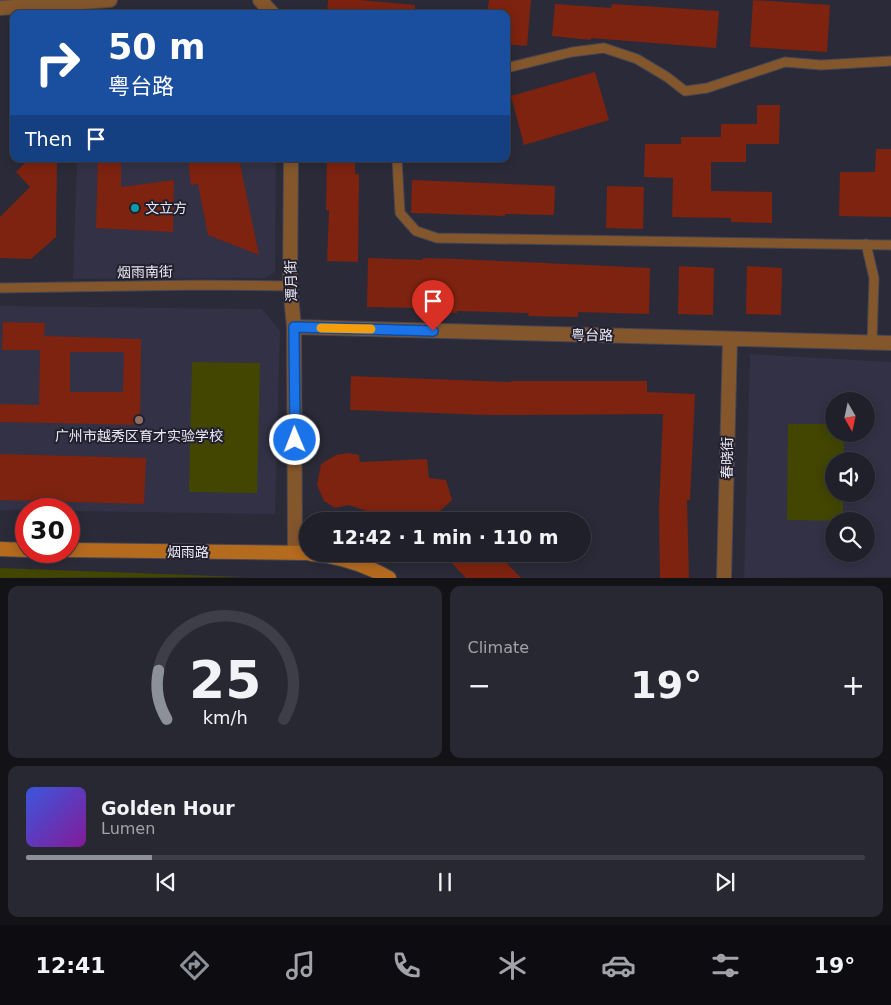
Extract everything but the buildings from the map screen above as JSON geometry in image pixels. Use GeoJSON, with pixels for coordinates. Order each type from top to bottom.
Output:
{"type":"FeatureCollection","features":[{"type":"Feature","properties":{"kind":"main road"},"geometry":{"type":"LineString","coordinates":[[0,549],[15,550]]}},
{"type":"Feature","properties":{"kind":"main road","name":"烟雨路"},"geometry":{"type":"LineString","coordinates":[[80,550],[299,553]]}},
{"type":"Feature","properties":{"kind":"main road","name":"烟雨路"},"geometry":{"type":"LineString","coordinates":[[354,562],[389,578]]}},
{"type":"Feature","properties":{"kind":"street"},"geometry":{"type":"LineString","coordinates":[[0,8],[110,0]]}},
{"type":"Feature","properties":{"kind":"street"},"geometry":{"type":"LineString","coordinates":[[260,0],[269,10]]}},
{"type":"Feature","properties":{"kind":"street","name":"潭月街"},"geometry":{"type":"LineString","coordinates":[[291,162],[290,286],[294,327],[302,512]]}},
{"type":"Feature","properties":{"kind":"street","name":"粤台路"},"geometry":{"type":"LineString","coordinates":[[294,327],[891,343]]}},
{"type":"Feature","properties":{"kind":"street","name":"春晓街"},"geometry":{"type":"LineString","coordinates":[[724,578],[730,339]]}},
{"type":"Feature","properties":{"kind":"lane"},"geometry":{"type":"LineString","coordinates":[[510,67],[572,52],[604,48],[637,59],[667,77],[685,91],[707,88],[785,62],[820,65],[891,61]]}},
{"type":"Feature","properties":{"kind":"lane"},"geometry":{"type":"LineString","coordinates":[[396,162],[400,213],[416,231],[437,238],[891,245]]}},
{"type":"Feature","properties":{"kind":"lane"},"geometry":{"type":"LineString","coordinates":[[866,244],[874,278],[872,342]]}},
{"type":"Feature","properties":{"kind":"lane","name":"烟雨南街"},"geometry":{"type":"LineString","coordinates":[[0,288],[200,284],[290,286]]}},
{"type":"Feature","properties":{"kind":"shaded area","name":"文立方"},"geometry":{"type":"Polygon","coordinates":[[[77,162],[276,162],[275,272],[265,278],[73,279],[77,162]]]}},
{"type":"Feature","properties":{"kind":"shaded area","name":"广州市越秀区育才实验学校"},"geometry":{"type":"Polygon","coordinates":[[[0,306],[262,309],[280,331],[275,514],[80,511],[80,498],[15,498],[15,510],[0,510],[0,306]]]}},
{"type":"Feature","properties":{"kind":"shaded area"},"geometry":{"type":"Polygon","coordinates":[[[750,354],[891,362],[891,577],[744,578],[750,354]]]}},
{"type":"Feature","properties":{"kind":"shaded area"},"geometry":{"type":"Polygon","coordinates":[[[192,362],[260,363],[257,493],[189,492],[192,362]]]}},
{"type":"Feature","properties":{"kind":"shaded area"},"geometry":{"type":"Polygon","coordinates":[[[788,424],[825,424],[825,442],[844,442],[844,452],[825,452],[825,502],[843,502],[843,512],[825,512],[825,521],[787,520],[788,424]]]}},
{"type":"Feature","properties":{"kind":"shaded area"},"geometry":{"type":"Polygon","coordinates":[[[0,568],[244,577],[0,578],[0,568]]]}},
{"type":"Feature","properties":{"kind":"slow traffic"},"geometry":{"type":"LineString","coordinates":[[321,328],[371,329]]}},
{"type":"Feature","properties":{"kind":"place","name":"文立方"},"geometry":{"type":"Point","coordinates":[135,208]}},
{"type":"Feature","properties":{"kind":"place","name":"广州市越秀区育才实验学校"},"geometry":{"type":"Point","coordinates":[139,420]}},
{"type":"Feature","properties":{"kind":"route"},"geometry":{"type":"LineString","coordinates":[[295,440],[294,327],[433,331]]}}]}
